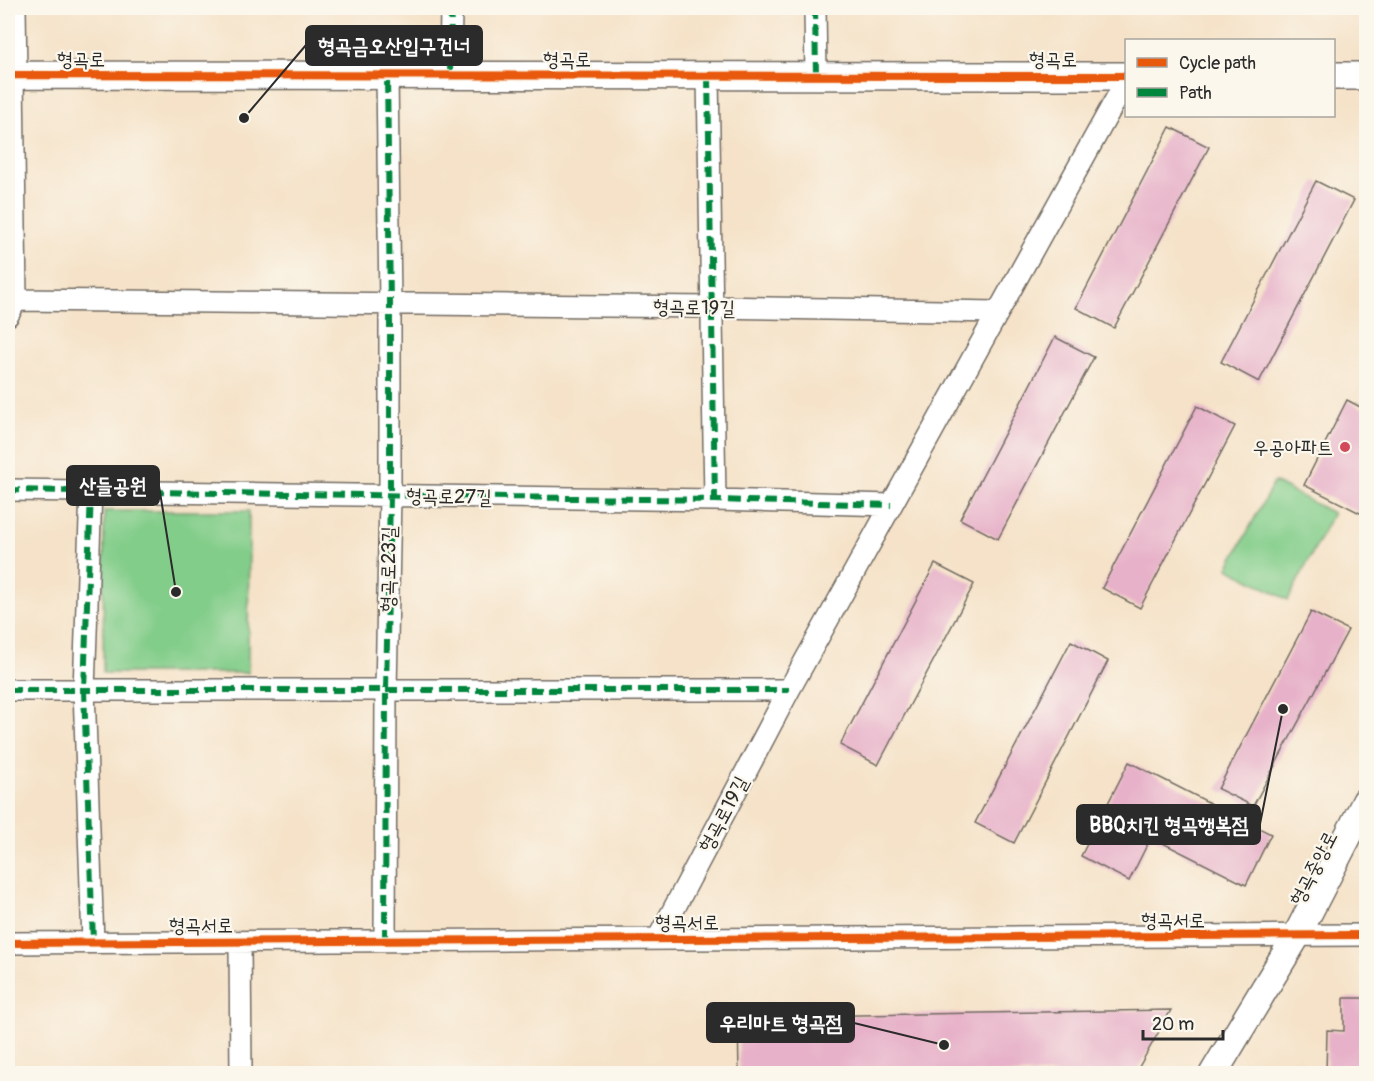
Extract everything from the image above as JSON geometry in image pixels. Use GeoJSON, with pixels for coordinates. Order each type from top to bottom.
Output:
{"type":"FeatureCollection","features":[{"type":"Feature","properties":{"kind":"street"},"geometry":{"type":"LineString","coordinates":[[12,8],[11,307],[390,304]]}},
{"type":"Feature","properties":{"kind":"street"},"geometry":{"type":"LineString","coordinates":[[450,75],[451,8]]}},
{"type":"Feature","properties":{"kind":"street"},"geometry":{"type":"LineString","coordinates":[[814,8],[816,76]]}},
{"type":"Feature","properties":{"kind":"street","name":"형곡로23길"},"geometry":{"type":"LineString","coordinates":[[385,940],[386,690],[390,496],[387,75]]}},
{"type":"Feature","properties":{"kind":"street","name":"형곡로"},"geometry":{"type":"LineString","coordinates":[[10,76],[1125,76]]}},
{"type":"Feature","properties":{"kind":"street"},"geometry":{"type":"LineString","coordinates":[[708,76],[715,500]]}},
{"type":"Feature","properties":{"kind":"street"},"geometry":{"type":"LineString","coordinates":[[1335,76],[1366,76]]}},
{"type":"Feature","properties":{"kind":"street","name":"형곡로19길"},"geometry":{"type":"LineString","coordinates":[[658,939],[789,690],[1125,83]]}},
{"type":"Feature","properties":{"kind":"street","name":"형곡로19길"},"geometry":{"type":"LineString","coordinates":[[390,304],[998,312]]}},
{"type":"Feature","properties":{"kind":"street","name":"형곡로27길"},"geometry":{"type":"LineString","coordinates":[[8,490],[715,500],[891,505]]}},
{"type":"Feature","properties":{"kind":"street"},"geometry":{"type":"LineString","coordinates":[[91,491],[84,690],[93,942]]}},
{"type":"Feature","properties":{"kind":"street"},"geometry":{"type":"LineString","coordinates":[[8,690],[789,690]]}},
{"type":"Feature","properties":{"kind":"street","name":"형곡중앙로"},"geometry":{"type":"LineString","coordinates":[[1213,1074],[1297,936],[1366,801]]}},
{"type":"Feature","properties":{"kind":"street","name":"형곡서로"},"geometry":{"type":"LineString","coordinates":[[8,943],[1366,935]]}},
{"type":"Feature","properties":{"kind":"street","name":"형곡서로"},"geometry":{"type":"LineString","coordinates":[[240,942],[241,1074]]}},
{"type":"Feature","properties":{"kind":"green space"},"geometry":{"type":"Polygon","coordinates":[[[1274,482],[1333,513],[1288,600],[1228,568],[1274,482]]]}},
{"type":"Feature","properties":{"kind":"green space"},"geometry":{"type":"Polygon","coordinates":[[[104,511],[249,511],[248,673],[103,673],[104,511]]]}},
{"type":"Feature","properties":{"kind":"building"},"geometry":{"type":"Polygon","coordinates":[[[1170,127],[1209,147],[1114,328],[1076,308],[1170,127]]]}},
{"type":"Feature","properties":{"kind":"building"},"geometry":{"type":"Polygon","coordinates":[[[1316,181],[1354,200],[1259,382],[1221,362],[1316,181]]]}},
{"type":"Feature","properties":{"kind":"building"},"geometry":{"type":"Polygon","coordinates":[[[1055,337],[1094,357],[998,539],[960,519],[1055,337]]]}},
{"type":"Feature","properties":{"kind":"building","name":"우공아파트"},"geometry":{"type":"Polygon","coordinates":[[[1347,400],[1366,410],[1366,516],[1304,485],[1347,400]]]}},
{"type":"Feature","properties":{"kind":"building"},"geometry":{"type":"Polygon","coordinates":[[[1197,406],[1235,426],[1140,608],[1102,588],[1197,406]]]}},
{"type":"Feature","properties":{"kind":"building"},"geometry":{"type":"Polygon","coordinates":[[[935,564],[974,584],[878,765],[840,745],[935,564]]]}},
{"type":"Feature","properties":{"kind":"building"},"geometry":{"type":"Polygon","coordinates":[[[1311,612],[1348,630],[1253,806],[1218,789],[1311,612]]]}},
{"type":"Feature","properties":{"kind":"building"},"geometry":{"type":"Polygon","coordinates":[[[1071,641],[1108,661],[1014,843],[975,823],[1071,641]]]}},
{"type":"Feature","properties":{"kind":"building"},"geometry":{"type":"Polygon","coordinates":[[[1129,762],[1271,834],[1246,885],[1151,837],[1129,881],[1081,856],[1129,762]]]}},
{"type":"Feature","properties":{"kind":"building"},"geometry":{"type":"Polygon","coordinates":[[[1344,998],[1366,998],[1366,1074],[1326,1074],[1327,1030],[1344,1031],[1344,998]]]}},
{"type":"Feature","properties":{"kind":"building"},"geometry":{"type":"Polygon","coordinates":[[[1171,1010],[1135,1074],[739,1074],[738,1017],[1171,1010]]]}},
{"type":"Feature","properties":{"kind":"marked path"},"geometry":{"type":"LineString","coordinates":[[450,75],[451,8]]}},
{"type":"Feature","properties":{"kind":"marked path"},"geometry":{"type":"LineString","coordinates":[[815,8],[816,76]]}},
{"type":"Feature","properties":{"kind":"marked path"},"geometry":{"type":"LineString","coordinates":[[385,940],[386,690],[390,496],[387,75]]}},
{"type":"Feature","properties":{"kind":"marked path"},"geometry":{"type":"LineString","coordinates":[[708,76],[715,500]]}},
{"type":"Feature","properties":{"kind":"marked path"},"geometry":{"type":"LineString","coordinates":[[8,490],[715,500],[891,505]]}},
{"type":"Feature","properties":{"kind":"marked path"},"geometry":{"type":"LineString","coordinates":[[91,491],[84,690],[93,942]]}},
{"type":"Feature","properties":{"kind":"marked path"},"geometry":{"type":"LineString","coordinates":[[8,690],[789,690]]}},
{"type":"Feature","properties":{"kind":"cycle path"},"geometry":{"type":"LineString","coordinates":[[8,77],[13,75],[1125,76]]}},
{"type":"Feature","properties":{"kind":"cycle path"},"geometry":{"type":"LineString","coordinates":[[8,943],[1366,935]]}},
{"type":"Feature","properties":{"kind":"place","name":"형곡금오산입구건너"},"geometry":{"type":"Point","coordinates":[244,118]}},
{"type":"Feature","properties":{"kind":"place","name":"우공아파트"},"geometry":{"type":"Point","coordinates":[1345,447]}},
{"type":"Feature","properties":{"kind":"place","name":"산들공원"},"geometry":{"type":"Point","coordinates":[176,592]}},
{"type":"Feature","properties":{"kind":"place","name":"BBQ치킨 형곡행복점"},"geometry":{"type":"Point","coordinates":[1283,709]}},
{"type":"Feature","properties":{"kind":"place","name":"우리마트 형곡점"},"geometry":{"type":"Point","coordinates":[944,1045]}}]}
